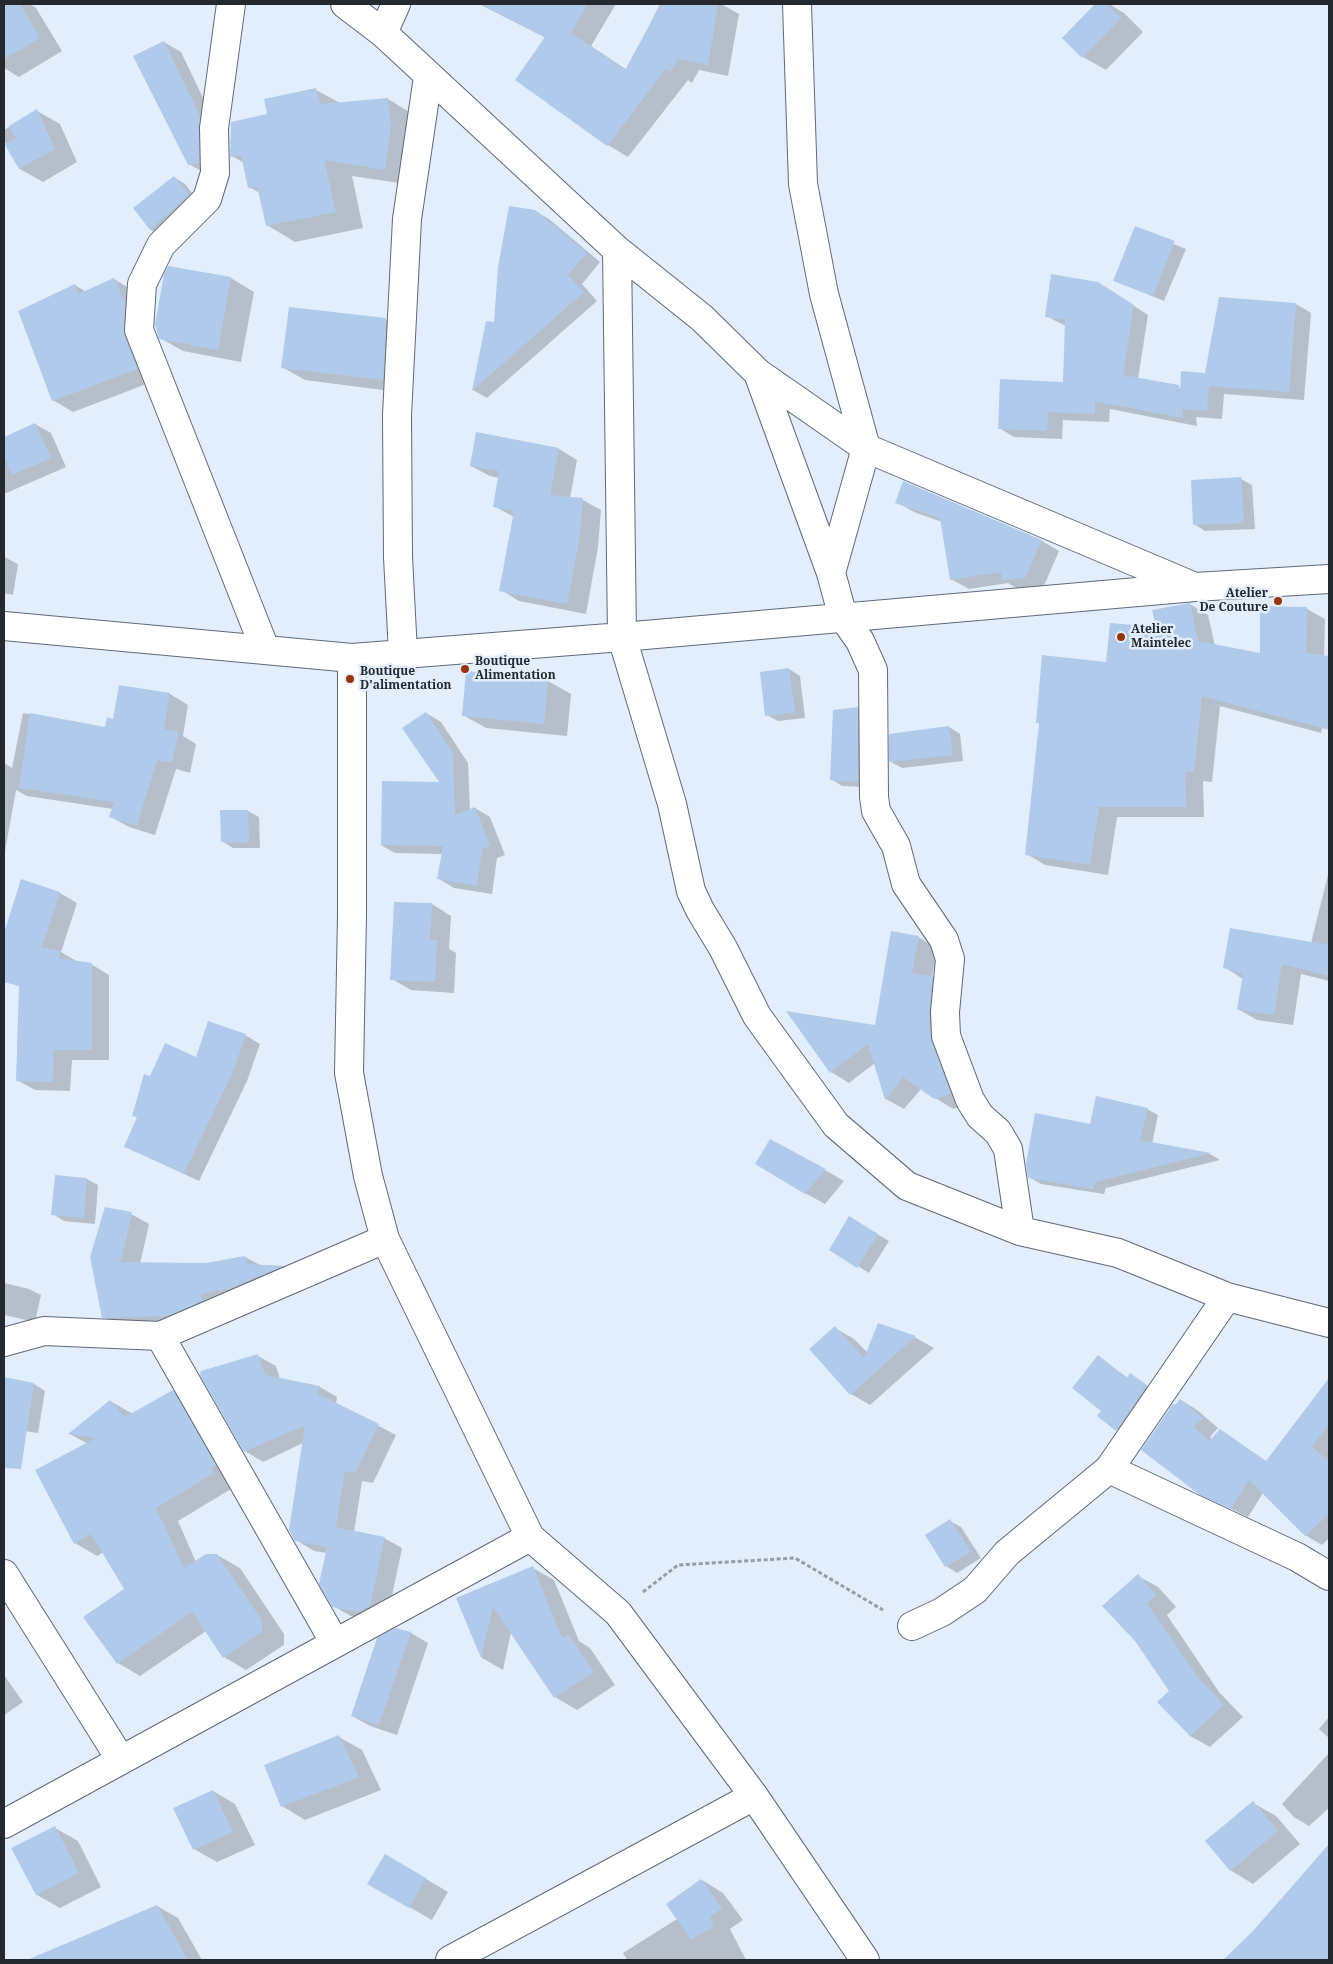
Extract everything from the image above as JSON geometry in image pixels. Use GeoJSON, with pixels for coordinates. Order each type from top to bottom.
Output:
{"type":"FeatureCollection","features":[{"type":"Feature","properties":{"kind":"street"},"geometry":{"type":"LineString","coordinates":[[231,4],[214,128],[215,173],[207,199],[161,245],[142,284],[139,330],[265,649]]}},
{"type":"Feature","properties":{"kind":"street"},"geometry":{"type":"LineString","coordinates":[[345,4],[383,33],[428,77],[617,250],[702,318],[758,373],[866,448],[1194,587]]}},
{"type":"Feature","properties":{"kind":"street"},"geometry":{"type":"LineString","coordinates":[[383,33],[396,4]]}},
{"type":"Feature","properties":{"kind":"street"},"geometry":{"type":"LineString","coordinates":[[797,4],[803,184],[824,294],[866,448],[831,573]]}},
{"type":"Feature","properties":{"kind":"street"},"geometry":{"type":"LineString","coordinates":[[403,653],[398,556],[398,415],[407,219],[428,77]]}},
{"type":"Feature","properties":{"kind":"street"},"geometry":{"type":"LineString","coordinates":[[617,250],[622,637],[672,804],[691,891],[723,948],[757,1016],[836,1125],[907,1186],[1020,1231],[1118,1253],[1227,1297],[1329,1323]]}},
{"type":"Feature","properties":{"kind":"street"},"geometry":{"type":"LineString","coordinates":[[758,373],[831,573],[843,618],[860,641],[873,670],[874,797],[876,811],[896,846],[906,884],[940,934],[950,958],[945,1012],[946,1036],[970,1100],[980,1116],[998,1132],[1008,1149],[1020,1231]]}},
{"type":"Feature","properties":{"kind":"street"},"geometry":{"type":"LineString","coordinates":[[4,626],[352,658],[622,637],[1194,587],[1329,579]]}},
{"type":"Feature","properties":{"kind":"street"},"geometry":{"type":"LineString","coordinates":[[352,658],[352,915],[349,1073],[368,1176],[385,1239],[530,1537],[618,1613],[754,1796],[865,1960]]}},
{"type":"Feature","properties":{"kind":"street"},"geometry":{"type":"LineString","coordinates":[[4,1342],[44,1331],[160,1336],[385,1239]]}},
{"type":"Feature","properties":{"kind":"street"},"geometry":{"type":"LineString","coordinates":[[912,1626],[942,1612],[976,1590],[1008,1553],[1109,1468],[1227,1297]]}},
{"type":"Feature","properties":{"kind":"street"},"geometry":{"type":"LineString","coordinates":[[160,1336],[334,1643]]}},
{"type":"Feature","properties":{"kind":"street"},"geometry":{"type":"LineString","coordinates":[[1109,1468],[1297,1557],[1329,1576]]}},
{"type":"Feature","properties":{"kind":"street"},"geometry":{"type":"LineString","coordinates":[[4,1824],[530,1537]]}},
{"type":"Feature","properties":{"kind":"street"},"geometry":{"type":"LineString","coordinates":[[4,1574],[121,1760]]}},
{"type":"Feature","properties":{"kind":"street"},"geometry":{"type":"LineString","coordinates":[[450,1960],[754,1796]]}},
{"type":"Feature","properties":{"kind":"path"},"geometry":{"type":"LineString","coordinates":[[618,1613],[678,1565],[795,1558],[912,1626]]}},
{"type":"Feature","properties":{"kind":"building"},"geometry":{"type":"Polygon","coordinates":[[[4,4],[20,4],[40,38],[4,59],[4,4]]]}},
{"type":"Feature","properties":{"kind":"building"},"geometry":{"type":"Polygon","coordinates":[[[479,4],[588,4],[571,33],[625,70],[661,4],[718,4],[708,65],[678,59],[671,72],[666,69],[607,146],[515,80],[545,37],[479,4]]]}},
{"type":"Feature","properties":{"kind":"building"},"geometry":{"type":"Polygon","coordinates":[[[1095,4],[1107,4],[1121,18],[1082,58],[1062,38],[1095,4]]]}},
{"type":"Feature","properties":{"kind":"building"},"geometry":{"type":"Polygon","coordinates":[[[164,41],[200,116],[199,163],[188,165],[133,56],[164,41]]]}},
{"type":"Feature","properties":{"kind":"building"},"geometry":{"type":"Polygon","coordinates":[[[316,88],[320,104],[388,98],[391,127],[385,170],[324,160],[336,212],[266,226],[257,186],[248,188],[241,155],[230,157],[231,122],[267,114],[264,99],[316,88]]]}},
{"type":"Feature","properties":{"kind":"building"},"geometry":{"type":"Polygon","coordinates":[[[37,109],[55,149],[19,169],[5,145],[16,138],[9,126],[37,109]]]}},
{"type":"Feature","properties":{"kind":"building"},"geometry":{"type":"Polygon","coordinates":[[[174,176],[189,195],[150,230],[133,208],[174,176]]]}},
{"type":"Feature","properties":{"kind":"building"},"geometry":{"type":"Polygon","coordinates":[[[509,206],[535,210],[587,253],[568,275],[584,292],[472,391],[486,321],[494,322],[498,267],[509,206]]]}},
{"type":"Feature","properties":{"kind":"building"},"geometry":{"type":"Polygon","coordinates":[[[1135,226],[1175,241],[1153,296],[1113,281],[1135,226]]]}},
{"type":"Feature","properties":{"kind":"building"},"geometry":{"type":"Polygon","coordinates":[[[168,266],[231,277],[218,350],[159,339],[155,324],[164,274],[168,266]]]}},
{"type":"Feature","properties":{"kind":"building"},"geometry":{"type":"Polygon","coordinates":[[[1051,274],[1098,282],[1134,305],[1123,375],[1179,385],[1180,394],[1181,371],[1205,373],[1219,297],[1296,303],[1289,392],[1209,386],[1207,411],[1182,409],[1183,418],[1095,401],[1095,414],[1048,412],[1047,431],[998,429],[1000,379],[1063,382],[1065,320],[1045,317],[1051,274]]]}},
{"type":"Feature","properties":{"kind":"building"},"geometry":{"type":"Polygon","coordinates":[[[114,278],[125,302],[124,335],[138,369],[52,401],[18,311],[75,284],[78,294],[114,278]]]}},
{"type":"Feature","properties":{"kind":"building"},"geometry":{"type":"Polygon","coordinates":[[[289,307],[386,318],[383,380],[281,368],[289,307]]]}},
{"type":"Feature","properties":{"kind":"building"},"geometry":{"type":"Polygon","coordinates":[[[35,423],[51,458],[12,475],[4,456],[4,437],[35,423]]]}},
{"type":"Feature","properties":{"kind":"building"},"geometry":{"type":"Polygon","coordinates":[[[476,432],[559,448],[550,495],[583,498],[580,536],[567,604],[499,591],[514,511],[493,507],[499,471],[470,466],[476,432]]]}},
{"type":"Feature","properties":{"kind":"building"},"geometry":{"type":"Polygon","coordinates":[[[1241,477],[1244,523],[1193,525],[1191,480],[1241,477]]]}},
{"type":"Feature","properties":{"kind":"building"},"geometry":{"type":"Polygon","coordinates":[[[903,481],[1042,540],[1025,578],[1002,580],[1001,572],[950,580],[940,518],[895,503],[903,481]]]}},
{"type":"Feature","properties":{"kind":"building"},"geometry":{"type":"Polygon","coordinates":[[[1190,603],[1198,641],[1260,653],[1260,606],[1307,607],[1306,653],[1329,656],[1329,730],[1202,696],[1194,772],[1185,771],[1186,807],[1099,807],[1090,865],[1025,855],[1039,723],[1036,723],[1042,655],[1106,662],[1110,623],[1156,627],[1152,610],[1190,603]]]}},
{"type":"Feature","properties":{"kind":"building"},"geometry":{"type":"Polygon","coordinates":[[[789,668],[795,712],[765,716],[760,672],[789,668]]]}},
{"type":"Feature","properties":{"kind":"building"},"geometry":{"type":"Polygon","coordinates":[[[466,671],[548,680],[544,724],[462,716],[466,671]]]}},
{"type":"Feature","properties":{"kind":"building"},"geometry":{"type":"Polygon","coordinates":[[[119,685],[170,693],[164,729],[179,732],[172,763],[157,760],[137,826],[109,817],[114,802],[19,788],[30,713],[105,727],[107,717],[113,719],[119,685]]]}},
{"type":"Feature","properties":{"kind":"building"},"geometry":{"type":"Polygon","coordinates":[[[858,707],[858,782],[830,780],[833,710],[858,707]]]}},
{"type":"Feature","properties":{"kind":"building"},"geometry":{"type":"Polygon","coordinates":[[[426,712],[453,753],[455,815],[475,807],[490,846],[482,849],[477,886],[437,879],[443,846],[379,845],[381,844],[382,781],[439,782],[402,728],[426,712]]]}},
{"type":"Feature","properties":{"kind":"building"},"geometry":{"type":"Polygon","coordinates":[[[949,726],[953,755],[889,762],[889,734],[949,726]]]}},
{"type":"Feature","properties":{"kind":"building"},"geometry":{"type":"Polygon","coordinates":[[[220,810],[248,810],[249,843],[221,842],[220,810]]]}},
{"type":"Feature","properties":{"kind":"building"},"geometry":{"type":"Polygon","coordinates":[[[21,879],[60,892],[42,947],[61,951],[59,958],[92,963],[92,1050],[54,1050],[53,1082],[16,1081],[19,986],[4,982],[4,933],[21,879]]]}},
{"type":"Feature","properties":{"kind":"building"},"geometry":{"type":"Polygon","coordinates":[[[394,902],[432,903],[430,940],[437,940],[435,982],[390,980],[394,902]]]}},
{"type":"Feature","properties":{"kind":"building"},"geometry":{"type":"Polygon","coordinates":[[[1230,928],[1329,945],[1329,976],[1282,964],[1274,1015],[1237,1009],[1243,974],[1223,968],[1230,928]]]}},
{"type":"Feature","properties":{"kind":"building"},"geometry":{"type":"Polygon","coordinates":[[[891,931],[919,936],[912,973],[933,976],[929,1011],[930,1037],[951,1094],[934,1099],[903,1077],[885,1100],[868,1044],[830,1073],[786,1011],[875,1025],[891,931]]]}},
{"type":"Feature","properties":{"kind":"building"},"geometry":{"type":"Polygon","coordinates":[[[208,1021],[246,1034],[233,1072],[184,1173],[124,1147],[137,1117],[132,1116],[144,1074],[150,1076],[165,1043],[196,1057],[208,1021]]]}},
{"type":"Feature","properties":{"kind":"building"},"geometry":{"type":"Polygon","coordinates":[[[1096,1096],[1148,1108],[1140,1140],[1211,1153],[1095,1182],[1093,1189],[1028,1178],[1026,1164],[1035,1113],[1090,1124],[1096,1096]]]}},
{"type":"Feature","properties":{"kind":"building"},"geometry":{"type":"Polygon","coordinates":[[[770,1139],[826,1169],[805,1194],[755,1164],[770,1139]]]}},
{"type":"Feature","properties":{"kind":"building"},"geometry":{"type":"Polygon","coordinates":[[[55,1175],[87,1178],[84,1218],[51,1215],[55,1175]]]}},
{"type":"Feature","properties":{"kind":"building"},"geometry":{"type":"Polygon","coordinates":[[[105,1207],[132,1212],[121,1262],[206,1263],[245,1256],[247,1264],[283,1266],[231,1288],[202,1294],[202,1301],[167,1316],[102,1318],[90,1257],[105,1207]]]}},
{"type":"Feature","properties":{"kind":"building"},"geometry":{"type":"Polygon","coordinates":[[[849,1216],[878,1234],[857,1268],[829,1250],[849,1216]]]}},
{"type":"Feature","properties":{"kind":"building"},"geometry":{"type":"Polygon","coordinates":[[[878,1323],[916,1336],[850,1395],[809,1349],[835,1326],[864,1358],[878,1323]]]}},
{"type":"Feature","properties":{"kind":"building"},"geometry":{"type":"Polygon","coordinates":[[[258,1354],[265,1375],[320,1386],[318,1394],[379,1424],[355,1473],[345,1471],[336,1527],[385,1537],[370,1606],[360,1612],[332,1607],[319,1584],[327,1547],[295,1541],[289,1530],[305,1425],[244,1452],[200,1375],[201,1371],[258,1354]]]}},
{"type":"Feature","properties":{"kind":"building"},"geometry":{"type":"Polygon","coordinates":[[[1098,1355],[1127,1378],[1130,1373],[1147,1385],[1116,1431],[1097,1416],[1101,1411],[1072,1388],[1098,1355]]]}},
{"type":"Feature","properties":{"kind":"building"},"geometry":{"type":"Polygon","coordinates":[[[4,1377],[34,1383],[21,1469],[4,1468],[4,1377]]]}},
{"type":"Feature","properties":{"kind":"building"},"geometry":{"type":"Polygon","coordinates":[[[1329,1378],[1329,1424],[1312,1447],[1329,1461],[1329,1514],[1305,1536],[1249,1480],[1231,1509],[1200,1495],[1141,1450],[1173,1404],[1175,1405],[1180,1399],[1203,1418],[1194,1427],[1215,1446],[1210,1440],[1220,1429],[1266,1461],[1329,1378]]]}},
{"type":"Feature","properties":{"kind":"building"},"geometry":{"type":"Polygon","coordinates":[[[173,1390],[216,1465],[211,1468],[214,1473],[156,1508],[184,1568],[206,1554],[217,1554],[262,1620],[262,1632],[223,1658],[192,1612],[117,1664],[83,1617],[124,1589],[91,1534],[74,1544],[35,1470],[96,1438],[68,1434],[110,1400],[125,1417],[173,1390]]]}},
{"type":"Feature","properties":{"kind":"building"},"geometry":{"type":"Polygon","coordinates":[[[950,1519],[971,1552],[945,1567],[925,1535],[950,1519]]]}},
{"type":"Feature","properties":{"kind":"building"},"geometry":{"type":"Polygon","coordinates":[[[533,1566],[562,1638],[568,1634],[594,1672],[554,1698],[493,1607],[481,1658],[456,1598],[533,1566]]]}},
{"type":"Feature","properties":{"kind":"building"},"geometry":{"type":"Polygon","coordinates":[[[1138,1574],[1156,1595],[1147,1603],[1199,1679],[1224,1705],[1190,1736],[1157,1702],[1169,1691],[1135,1641],[1102,1606],[1138,1574]]]}},
{"type":"Feature","properties":{"kind":"building"},"geometry":{"type":"Polygon","coordinates":[[[395,1628],[411,1632],[379,1725],[351,1716],[377,1638],[395,1628]]]}},
{"type":"Feature","properties":{"kind":"building"},"geometry":{"type":"Polygon","coordinates":[[[339,1735],[359,1777],[281,1807],[264,1765],[339,1735]]]}},
{"type":"Feature","properties":{"kind":"building"},"geometry":{"type":"Polygon","coordinates":[[[213,1790],[233,1832],[193,1850],[173,1808],[213,1790]]]}},
{"type":"Feature","properties":{"kind":"building"},"geometry":{"type":"Polygon","coordinates":[[[1253,1801],[1278,1831],[1230,1871],[1205,1841],[1253,1801]]]}},
{"type":"Feature","properties":{"kind":"building"},"geometry":{"type":"Polygon","coordinates":[[[55,1826],[79,1873],[36,1895],[11,1848],[55,1826]]]}},
{"type":"Feature","properties":{"kind":"building"},"geometry":{"type":"Polygon","coordinates":[[[1329,1844],[1329,1960],[1223,1960],[1253,1931],[1329,1844]]]}},
{"type":"Feature","properties":{"kind":"building"},"geometry":{"type":"Polygon","coordinates":[[[385,1854],[426,1878],[409,1908],[367,1884],[385,1854]]]}},
{"type":"Feature","properties":{"kind":"building"},"geometry":{"type":"Polygon","coordinates":[[[701,1879],[722,1908],[710,1917],[714,1926],[691,1940],[666,1904],[701,1879]]]}},
{"type":"Feature","properties":{"kind":"building"},"geometry":{"type":"Polygon","coordinates":[[[157,1905],[188,1960],[27,1960],[157,1905]]]}},
{"type":"Feature","properties":{"kind":"place","name":"Atelier De Couture"},"geometry":{"type":"Point","coordinates":[1278,601]}},
{"type":"Feature","properties":{"kind":"place","name":"Atelier Maintelec"},"geometry":{"type":"Point","coordinates":[1121,637]}},
{"type":"Feature","properties":{"kind":"place","name":"Boutique Alimentation"},"geometry":{"type":"Point","coordinates":[465,669]}},
{"type":"Feature","properties":{"kind":"place","name":"Boutique D'alimentation"},"geometry":{"type":"Point","coordinates":[350,679]}}]}
